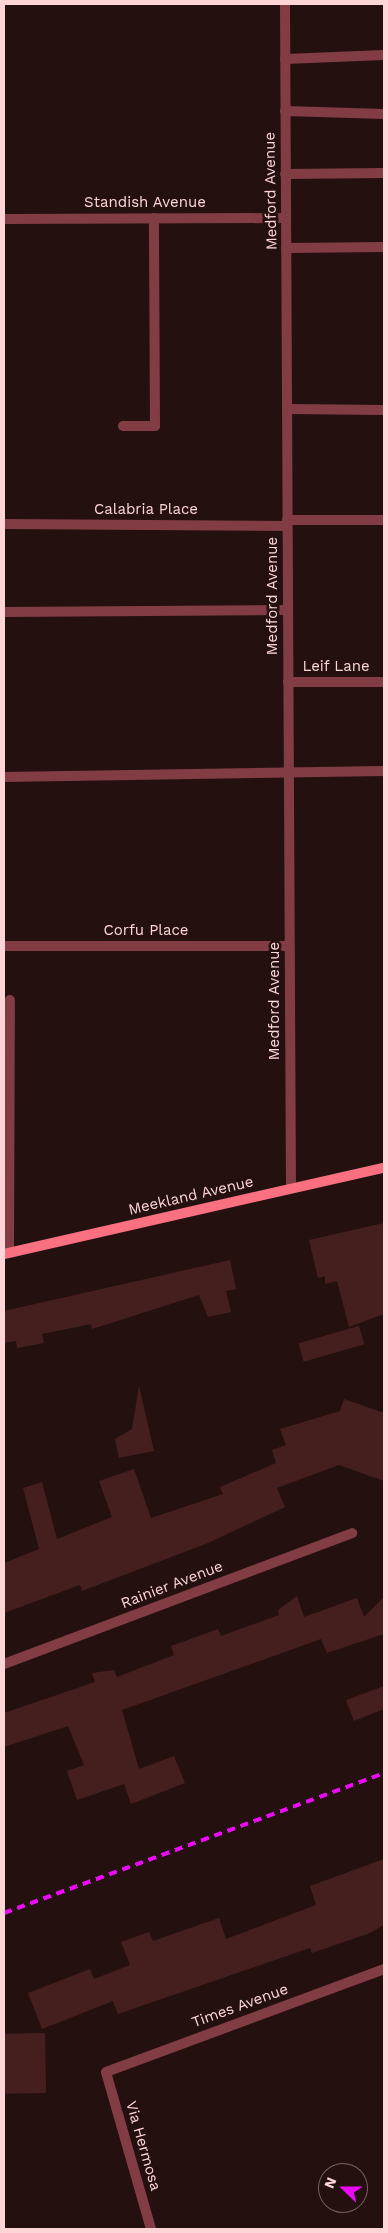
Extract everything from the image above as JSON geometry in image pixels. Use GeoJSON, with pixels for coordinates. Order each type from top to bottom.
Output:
{"type":"FeatureCollection","features":[{"type":"Feature","properties":{"kind":"main road","name":"Meekland Avenue"},"geometry":{"type":"LineString","coordinates":[[6,1254],[384,1168]]}},
{"type":"Feature","properties":{"kind":"street","name":"Medford Avenue"},"geometry":{"type":"LineString","coordinates":[[285,4],[291,1188]]}},
{"type":"Feature","properties":{"kind":"street"},"geometry":{"type":"LineString","coordinates":[[285,59],[384,55]]}},
{"type":"Feature","properties":{"kind":"street"},"geometry":{"type":"LineString","coordinates":[[285,111],[384,114]]}},
{"type":"Feature","properties":{"kind":"street"},"geometry":{"type":"LineString","coordinates":[[285,174],[384,173]]}},
{"type":"Feature","properties":{"kind":"street"},"geometry":{"type":"LineString","coordinates":[[123,426],[155,426],[154,218]]}},
{"type":"Feature","properties":{"kind":"street","name":"Standish Avenue"},"geometry":{"type":"LineString","coordinates":[[4,219],[286,218]]}},
{"type":"Feature","properties":{"kind":"street"},"geometry":{"type":"LineString","coordinates":[[286,248],[384,247]]}},
{"type":"Feature","properties":{"kind":"street"},"geometry":{"type":"LineString","coordinates":[[288,409],[384,410]]}},
{"type":"Feature","properties":{"kind":"street","name":"Calabria Place"},"geometry":{"type":"LineString","coordinates":[[4,524],[287,523],[384,520]]}},
{"type":"Feature","properties":{"kind":"street"},"geometry":{"type":"LineString","coordinates":[[4,612],[287,610]]}},
{"type":"Feature","properties":{"kind":"street","name":"Leif Lane"},"geometry":{"type":"LineString","coordinates":[[288,682],[384,682]]}},
{"type":"Feature","properties":{"kind":"street"},"geometry":{"type":"LineString","coordinates":[[4,778],[290,769],[384,771]]}},
{"type":"Feature","properties":{"kind":"street","name":"Corfu Place"},"geometry":{"type":"LineString","coordinates":[[4,946],[289,946]]}},
{"type":"Feature","properties":{"kind":"street"},"geometry":{"type":"LineString","coordinates":[[6,1254],[10,1000]]}},
{"type":"Feature","properties":{"kind":"street","name":"Rainier Avenue"},"geometry":{"type":"LineString","coordinates":[[4,1664],[352,1533]]}},
{"type":"Feature","properties":{"kind":"street","name":"Times Avenue"},"geometry":{"type":"LineString","coordinates":[[106,2072],[384,1969]]}},
{"type":"Feature","properties":{"kind":"street","name":"Via Hermosa"},"geometry":{"type":"LineString","coordinates":[[106,2072],[151,2229]]}},
{"type":"Feature","properties":{"kind":"building"},"geometry":{"type":"Polygon","coordinates":[[[384,1223],[384,1314],[349,1327],[337,1281],[325,1284],[325,1276],[318,1278],[309,1240],[384,1223]]]}},
{"type":"Feature","properties":{"kind":"building"},"geometry":{"type":"Polygon","coordinates":[[[230,1260],[236,1289],[226,1291],[231,1312],[208,1317],[199,1295],[92,1329],[91,1324],[42,1334],[44,1343],[17,1348],[16,1341],[4,1343],[4,1311],[230,1260]]]}},
{"type":"Feature","properties":{"kind":"building"},"geometry":{"type":"Polygon","coordinates":[[[359,1326],[364,1344],[304,1362],[298,1343],[359,1326]]]}},
{"type":"Feature","properties":{"kind":"building"},"geometry":{"type":"Polygon","coordinates":[[[139,1386],[154,1451],[119,1458],[115,1439],[132,1429],[139,1386]]]}},
{"type":"Feature","properties":{"kind":"building"},"geometry":{"type":"Polygon","coordinates":[[[344,1399],[384,1413],[384,1481],[339,1465],[277,1488],[285,1507],[208,1543],[82,1591],[80,1585],[4,1613],[4,1563],[39,1549],[23,1488],[42,1482],[57,1539],[112,1517],[99,1481],[134,1469],[151,1518],[223,1494],[220,1487],[276,1463],[272,1450],[286,1445],[280,1429],[340,1411],[344,1399]]]}},
{"type":"Feature","properties":{"kind":"building"},"geometry":{"type":"Polygon","coordinates":[[[297,1596],[304,1617],[357,1598],[364,1617],[384,1597],[384,1634],[327,1653],[321,1639],[122,1710],[139,1769],[174,1756],[185,1783],[131,1804],[124,1784],[77,1800],[67,1771],[84,1765],[68,1726],[4,1747],[4,1713],[95,1682],[92,1673],[114,1670],[117,1677],[174,1655],[171,1646],[218,1629],[221,1636],[279,1615],[278,1610],[297,1596]]]}},
{"type":"Feature","properties":{"kind":"building"},"geometry":{"type":"Polygon","coordinates":[[[384,1686],[384,1709],[354,1721],[346,1700],[384,1686]]]}},
{"type":"Feature","properties":{"kind":"building"},"geometry":{"type":"Polygon","coordinates":[[[384,1859],[384,1925],[370,1933],[312,1953],[310,1948],[118,2014],[113,2001],[42,2029],[28,1993],[90,1969],[94,1979],[130,1965],[121,1942],[149,1932],[153,1941],[219,1918],[226,1939],[316,1905],[310,1886],[384,1859]]]}},
{"type":"Feature","properties":{"kind":"building"},"geometry":{"type":"Polygon","coordinates":[[[45,2033],[46,2093],[5,2094],[4,2034],[45,2033]]]}},
{"type":"Feature","properties":{"kind":"railway"},"geometry":{"type":"LineString","coordinates":[[4,1913],[384,1773]]}}]}
